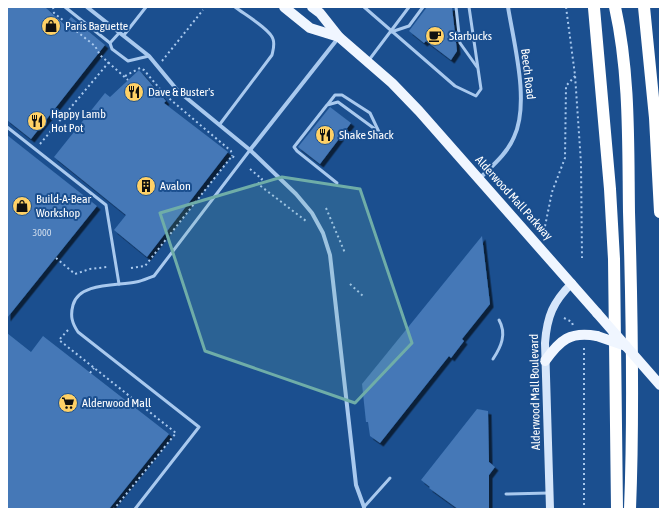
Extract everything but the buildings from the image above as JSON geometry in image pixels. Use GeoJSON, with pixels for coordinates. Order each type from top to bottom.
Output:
{"type":"FeatureCollection","features":[{"type":"Feature","properties":{"kind":"highway"},"geometry":{"type":"LineString","coordinates":[[615,7],[624,72],[628,124],[633,434],[638,509]]}},
{"type":"Feature","properties":{"kind":"highway"},"geometry":{"type":"LineString","coordinates":[[644,7],[654,118],[660,212]]}},
{"type":"Feature","properties":{"kind":"highway"},"geometry":{"type":"LineString","coordinates":[[594,8],[610,189],[614,259],[617,509]]}},
{"type":"Feature","properties":{"kind":"highway"},"geometry":{"type":"LineString","coordinates":[[630,509],[633,434]]}},
{"type":"Feature","properties":{"kind":"main road","name":"Alderwood Mall Parkway"},"geometry":{"type":"LineString","coordinates":[[284,7],[310,28],[338,37]]}},
{"type":"Feature","properties":{"kind":"main road","name":"Alderwood Mall Parkway"},"geometry":{"type":"LineString","coordinates":[[312,7],[320,13],[338,37],[392,83],[419,111],[660,385]]}},
{"type":"Feature","properties":{"kind":"main road","name":"Alderwood Mall Boulevard"},"geometry":{"type":"LineString","coordinates":[[550,509],[545,361],[546,326],[551,311],[560,295],[572,284]]}},
{"type":"Feature","properties":{"kind":"main road"},"geometry":{"type":"LineString","coordinates":[[545,361],[563,340],[573,335],[585,334],[597,336],[628,347]]}},
{"type":"Feature","properties":{"kind":"street"},"geometry":{"type":"LineString","coordinates":[[87,7],[150,56],[178,91],[250,150],[296,194],[312,213],[323,233],[330,255],[356,485],[364,508],[370,509]]}},
{"type":"Feature","properties":{"kind":"street","name":"Beech Road"},"geometry":{"type":"LineString","coordinates":[[479,179],[506,152],[515,136],[520,121],[522,101],[508,7]]}},
{"type":"Feature","properties":{"kind":"street"},"geometry":{"type":"LineString","coordinates":[[250,150],[338,37]]}},
{"type":"Feature","properties":{"kind":"lane"},"geometry":{"type":"LineString","coordinates":[[65,7],[110,43],[112,49],[128,61],[150,56]]}},
{"type":"Feature","properties":{"kind":"lane"},"geometry":{"type":"LineString","coordinates":[[124,35],[146,7]]}},
{"type":"Feature","properties":{"kind":"lane"},"geometry":{"type":"LineString","coordinates":[[220,124],[272,55],[274,46],[273,39],[268,32],[235,7]]}},
{"type":"Feature","properties":{"kind":"lane"},"geometry":{"type":"LineString","coordinates":[[364,7],[370,9],[391,32],[455,86],[476,96],[481,89],[469,7]]}},
{"type":"Feature","properties":{"kind":"lane"},"geometry":{"type":"LineString","coordinates":[[367,62],[409,7]]}},
{"type":"Feature","properties":{"kind":"lane"},"geometry":{"type":"LineString","coordinates":[[391,32],[409,26],[423,7]]}},
{"type":"Feature","properties":{"kind":"lane"},"geometry":{"type":"LineString","coordinates":[[456,7],[460,43],[478,68]]}},
{"type":"Feature","properties":{"kind":"lane"},"geometry":{"type":"LineString","coordinates":[[110,43],[120,32]]}},
{"type":"Feature","properties":{"kind":"lane"},"geometry":{"type":"LineString","coordinates":[[327,104],[338,102],[379,132],[370,113],[342,95],[335,95],[327,104],[294,147],[337,183]]}},
{"type":"Feature","properties":{"kind":"lane"},"geometry":{"type":"LineString","coordinates":[[7,127],[106,205],[119,284]]}},
{"type":"Feature","properties":{"kind":"lane"},"geometry":{"type":"LineString","coordinates":[[135,509],[199,427],[78,332],[73,324],[71,313],[74,300],[84,292],[98,286],[136,282],[154,276],[250,150]]}},
{"type":"Feature","properties":{"kind":"lane"},"geometry":{"type":"LineString","coordinates":[[493,359],[503,340],[503,327],[499,320]]}},
{"type":"Feature","properties":{"kind":"lane"},"geometry":{"type":"LineString","coordinates":[[364,508],[390,478]]}},
{"type":"Feature","properties":{"kind":"lane"},"geometry":{"type":"LineString","coordinates":[[506,494],[549,493]]}},
{"type":"Feature","properties":{"kind":"path"},"geometry":{"type":"LineString","coordinates":[[53,7],[54,13],[95,46],[100,55],[128,80]]}},
{"type":"Feature","properties":{"kind":"path"},"geometry":{"type":"LineString","coordinates":[[566,7],[575,75],[581,163],[582,258]]}},
{"type":"Feature","properties":{"kind":"path"},"geometry":{"type":"LineString","coordinates":[[147,73],[163,60],[203,10]]}},
{"type":"Feature","properties":{"kind":"path"},"geometry":{"type":"LineString","coordinates":[[35,149],[109,62]]}},
{"type":"Feature","properties":{"kind":"path"},"geometry":{"type":"LineString","coordinates":[[125,76],[140,68],[147,73],[165,96],[231,151],[232,156],[236,159]]}},
{"type":"Feature","properties":{"kind":"path"},"geometry":{"type":"LineString","coordinates":[[540,247],[552,192],[565,158],[566,86],[575,75]]}},
{"type":"Feature","properties":{"kind":"path"},"geometry":{"type":"LineString","coordinates":[[131,268],[145,266],[232,156]]}},
{"type":"Feature","properties":{"kind":"path"},"geometry":{"type":"LineString","coordinates":[[250,170],[262,179],[258,184],[306,222]]}},
{"type":"Feature","properties":{"kind":"path"},"geometry":{"type":"LineString","coordinates":[[326,208],[345,253]]}},
{"type":"Feature","properties":{"kind":"path"},"geometry":{"type":"LineString","coordinates":[[56,258],[75,274],[90,269],[107,267]]}},
{"type":"Feature","properties":{"kind":"path"},"geometry":{"type":"LineString","coordinates":[[350,284],[364,296]]}},
{"type":"Feature","properties":{"kind":"path"},"geometry":{"type":"LineString","coordinates":[[564,318],[572,322],[574,330]]}},
{"type":"Feature","properties":{"kind":"path"},"geometry":{"type":"LineString","coordinates":[[73,324],[59,340],[176,433],[114,509]]}},
{"type":"Feature","properties":{"kind":"path"},"geometry":{"type":"LineString","coordinates":[[584,348],[584,509]]}},
{"type":"Feature","properties":{"kind":"path"},"geometry":{"type":"LineString","coordinates":[[90,373],[94,368]]}},
{"type":"Feature","properties":{"kind":"highlighted area"},"geometry":{"type":"Polygon","coordinates":[[[282,177],[360,189],[412,343],[355,403],[205,351],[160,213],[282,177]]]}},
{"type":"Feature","properties":{"kind":"place","name":"Paris Baguette"},"geometry":{"type":"Point","coordinates":[51,26]}},
{"type":"Feature","properties":{"kind":"place","name":"Starbucks"},"geometry":{"type":"Point","coordinates":[435,36]}},
{"type":"Feature","properties":{"kind":"place","name":"Dave & Buster's"},"geometry":{"type":"Point","coordinates":[134,92]}},
{"type":"Feature","properties":{"kind":"place","name":"Happy Lamb Hot Pot"},"geometry":{"type":"Point","coordinates":[37,121]}},
{"type":"Feature","properties":{"kind":"place","name":"Shake Shack"},"geometry":{"type":"Point","coordinates":[325,135]}},
{"type":"Feature","properties":{"kind":"place","name":"Avalon"},"geometry":{"type":"Point","coordinates":[146,186]}},
{"type":"Feature","properties":{"kind":"place","name":"Build-A-Bear Workshop"},"geometry":{"type":"Point","coordinates":[22,206]}},
{"type":"Feature","properties":{"kind":"place","name":"Alderwood Mall"},"geometry":{"type":"Point","coordinates":[68,403]}}]}
